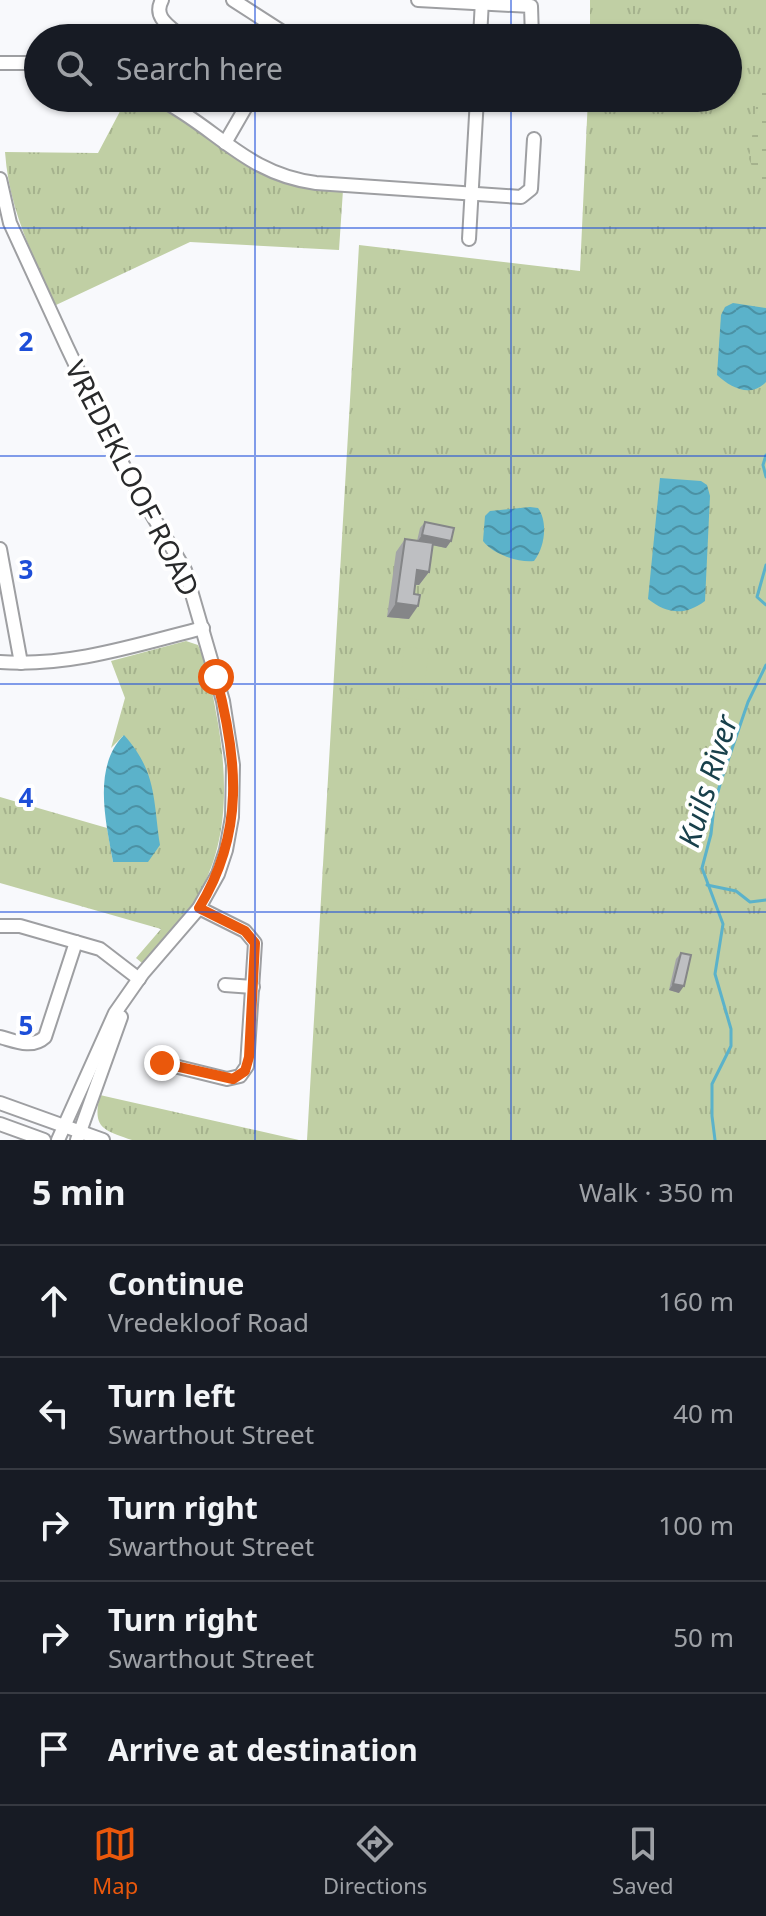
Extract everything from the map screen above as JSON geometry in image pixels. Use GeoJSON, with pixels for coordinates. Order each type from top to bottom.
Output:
{"type":"FeatureCollection","features":[{"type":"Feature","properties":{"kind":"street"},"geometry":{"type":"LineString","coordinates":[[162,0],[158,7],[160,16],[168,24]]}},
{"type":"Feature","properties":{"kind":"street"},"geometry":{"type":"LineString","coordinates":[[233,0],[270,24]]}},
{"type":"Feature","properties":{"kind":"street"},"geometry":{"type":"LineString","coordinates":[[418,0],[532,3],[532,24]]}},
{"type":"Feature","properties":{"kind":"street"},"geometry":{"type":"LineString","coordinates":[[481,24],[482,2]]}},
{"type":"Feature","properties":{"kind":"street"},"geometry":{"type":"LineString","coordinates":[[0,63],[24,63]]}},
{"type":"Feature","properties":{"kind":"street"},"geometry":{"type":"LineString","coordinates":[[185,112],[263,169],[305,182],[518,197],[527,194],[532,185],[534,139]]}},
{"type":"Feature","properties":{"kind":"street"},"geometry":{"type":"LineString","coordinates":[[225,143],[243,112]]}},
{"type":"Feature","properties":{"kind":"street"},"geometry":{"type":"LineString","coordinates":[[469,239],[476,112]]}},
{"type":"Feature","properties":{"kind":"street","name":"VREDEKLOOF ROAD"},"geometry":{"type":"LineString","coordinates":[[0,179],[15,236],[127,473],[185,570],[223,701],[233,765],[232,817],[224,859],[199,908],[139,979],[115,1013],[58,1140]]}},
{"type":"Feature","properties":{"kind":"street"},"geometry":{"type":"LineString","coordinates":[[0,549],[21,663]]}},
{"type":"Feature","properties":{"kind":"street"},"geometry":{"type":"LineString","coordinates":[[0,662],[21,663],[98,655],[203,628]]}},
{"type":"Feature","properties":{"kind":"street"},"geometry":{"type":"LineString","coordinates":[[162,1063],[227,1079],[240,1076],[245,1071],[249,1057],[256,949],[245,931],[199,908]]}},
{"type":"Feature","properties":{"kind":"street"},"geometry":{"type":"LineString","coordinates":[[0,926],[13,925],[107,953],[139,979]]}},
{"type":"Feature","properties":{"kind":"street"},"geometry":{"type":"LineString","coordinates":[[0,1037],[35,1044],[45,1037],[76,942]]}},
{"type":"Feature","properties":{"kind":"street"},"geometry":{"type":"LineString","coordinates":[[225,985],[253,987]]}},
{"type":"Feature","properties":{"kind":"street","name":"VREDEKLOOF ROAD"},"geometry":{"type":"LineString","coordinates":[[78,1136],[129,996]]}},
{"type":"Feature","properties":{"kind":"street"},"geometry":{"type":"LineString","coordinates":[[0,1103],[64,1126],[78,1136],[103,1140]]}},
{"type":"Feature","properties":{"kind":"street"},"geometry":{"type":"LineString","coordinates":[[0,1124],[44,1140]]}},
{"type":"Feature","properties":{"kind":"green space"},"geometry":{"type":"Polygon","coordinates":[[[590,0],[766,0],[766,1140],[307,1140],[359,245],[580,271],[587,112],[742,112],[742,24],[590,24],[590,0]]]}},
{"type":"Feature","properties":{"kind":"green space"},"geometry":{"type":"Polygon","coordinates":[[[766,75],[766,200],[749,159],[756,107],[766,75]]]}},
{"type":"Feature","properties":{"kind":"green space"},"geometry":{"type":"Polygon","coordinates":[[[120,112],[176,112],[243,163],[267,175],[304,185],[343,190],[339,250],[190,242],[56,305],[30,250],[17,212],[5,152],[98,153],[120,112]]]}},
{"type":"Feature","properties":{"kind":"green space"},"geometry":{"type":"Polygon","coordinates":[[[186,641],[198,645],[218,723],[224,792],[220,837],[214,860],[194,902],[142,963],[136,958],[161,929],[0,883],[0,797],[107,828],[113,862],[123,736],[111,748],[125,698],[111,661],[186,641]]]}},
{"type":"Feature","properties":{"kind":"green space"},"geometry":{"type":"Polygon","coordinates":[[[404,647],[429,649],[423,700],[399,697],[404,647]]]}},
{"type":"Feature","properties":{"kind":"green space"},"geometry":{"type":"Polygon","coordinates":[[[100,1095],[299,1140],[132,1140],[102,1126],[98,1115],[100,1095]]]}},
{"type":"Feature","properties":{"kind":"water"},"geometry":{"type":"Polygon","coordinates":[[[733,303],[766,308],[766,382],[754,389],[735,387],[717,375],[721,315],[725,307],[733,303]]]}},
{"type":"Feature","properties":{"kind":"water"},"geometry":{"type":"Polygon","coordinates":[[[660,478],[701,481],[707,485],[710,496],[705,601],[683,611],[662,608],[648,599],[660,478]]]}},
{"type":"Feature","properties":{"kind":"water"},"geometry":{"type":"Polygon","coordinates":[[[538,508],[544,527],[541,549],[534,561],[506,557],[483,541],[485,516],[490,511],[538,508]]]}},
{"type":"Feature","properties":{"kind":"water"},"geometry":{"type":"Polygon","coordinates":[[[124,735],[143,761],[152,787],[160,845],[148,862],[113,862],[105,813],[105,779],[114,748],[124,735]]]}},
{"type":"Feature","properties":{"kind":"building"},"geometry":{"type":"Polygon","coordinates":[[[425,522],[454,528],[451,541],[422,535],[425,522]]]}},
{"type":"Feature","properties":{"kind":"building"},"geometry":{"type":"Polygon","coordinates":[[[405,539],[433,543],[429,572],[417,570],[414,594],[420,595],[418,606],[396,603],[405,539]]]}},
{"type":"Feature","properties":{"kind":"building"},"geometry":{"type":"Polygon","coordinates":[[[681,953],[691,955],[684,986],[673,984],[681,953]]]}},
{"type":"Feature","properties":{"kind":"waterway","name":"Kuils River"},"geometry":{"type":"LineString","coordinates":[[766,455],[763,465],[766,477]]}},
{"type":"Feature","properties":{"kind":"waterway","name":"Kuils River"},"geometry":{"type":"LineString","coordinates":[[766,565],[757,597],[766,605]]}},
{"type":"Feature","properties":{"kind":"waterway","name":"Kuils River"},"geometry":{"type":"LineString","coordinates":[[715,1140],[712,1084],[731,1046],[731,1029],[715,974],[723,924],[702,868],[721,781],[748,702],[766,665]]}},
{"type":"Feature","properties":{"kind":"waterway"},"geometry":{"type":"LineString","coordinates":[[707,885],[736,891],[750,902],[766,900]]}},
{"type":"Feature","properties":{"kind":"route"},"geometry":{"type":"LineString","coordinates":[[162,1063],[233,1079],[245,1071],[249,1057],[255,943],[245,931],[199,908],[224,859],[233,803],[232,754],[216,677]]}}]}
